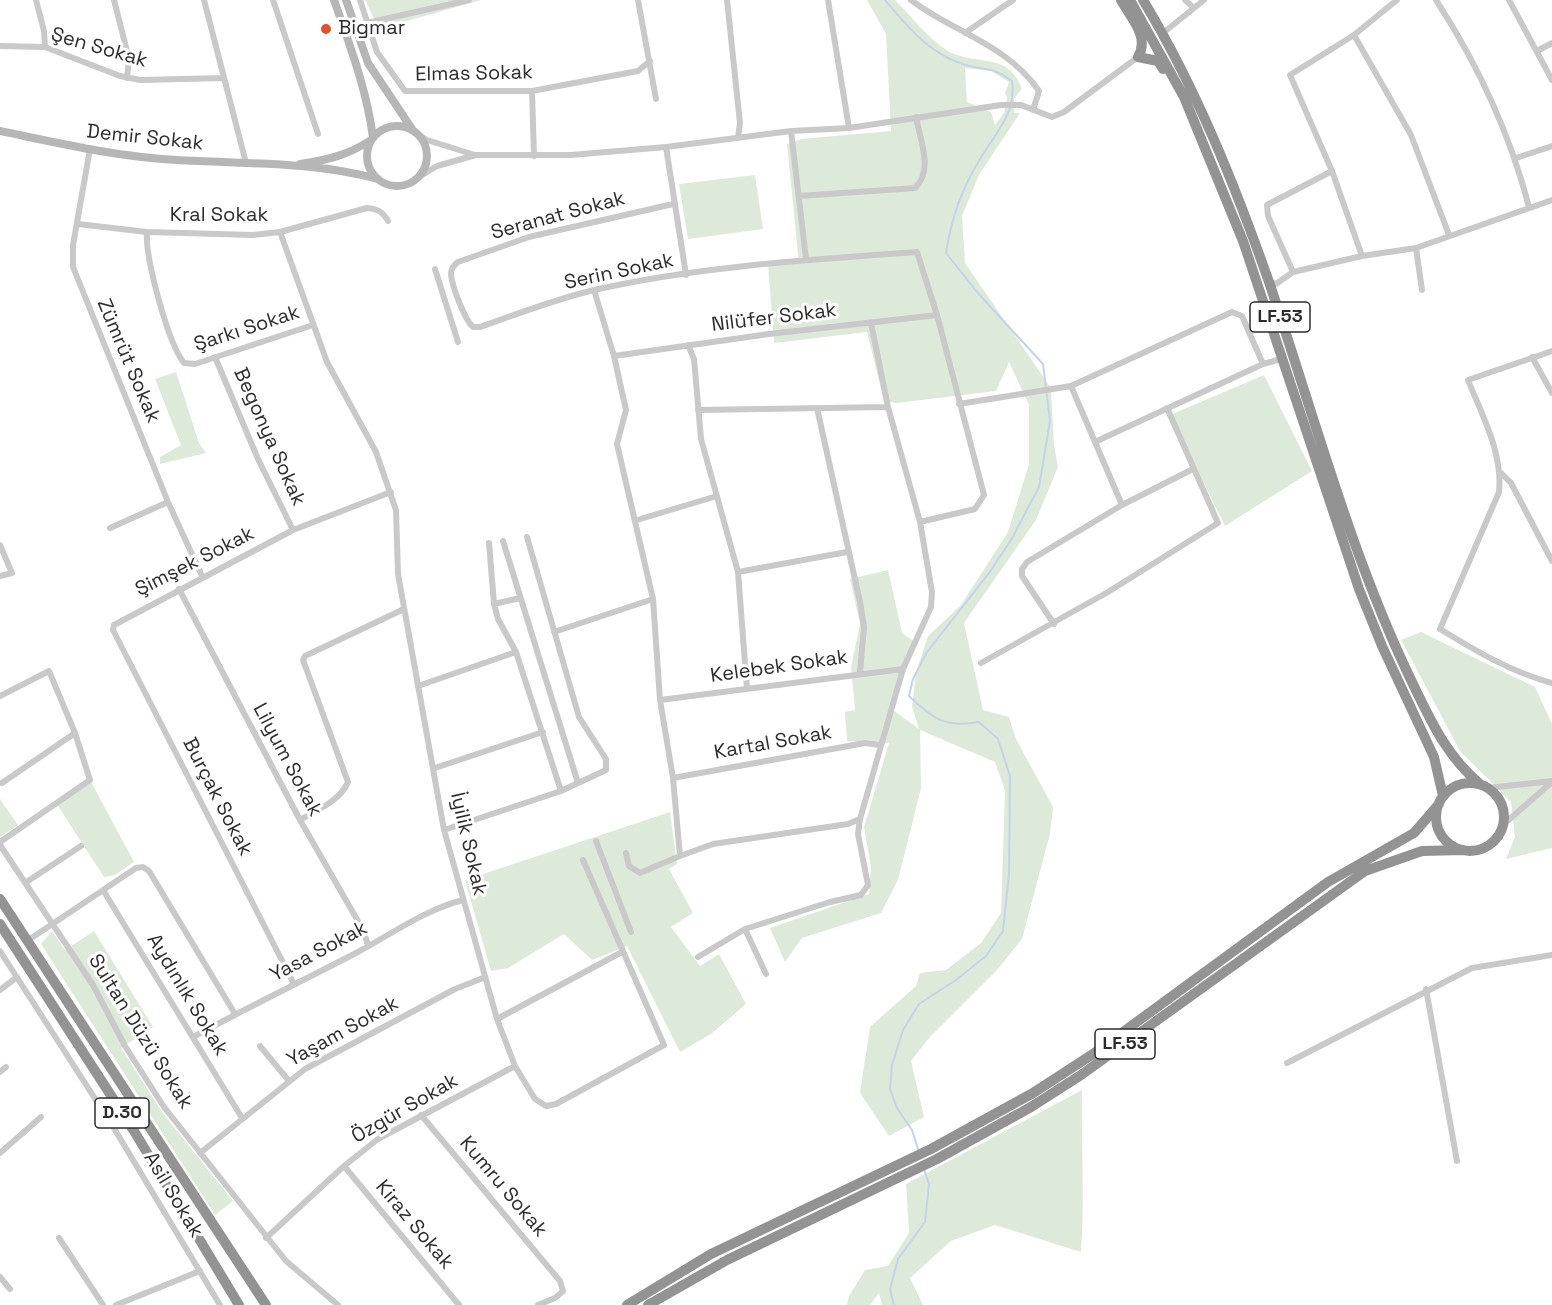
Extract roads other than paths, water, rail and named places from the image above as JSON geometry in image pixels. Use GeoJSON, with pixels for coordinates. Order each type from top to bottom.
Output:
{"type":"FeatureCollection","features":[{"type":"Feature","properties":{"kind":"highway"},"geometry":{"type":"LineString","coordinates":[[1121,0],[1144,40],[1138,57],[1158,61],[1165,73],[1243,241]]}},
{"type":"Feature","properties":{"kind":"highway","name":"LF.53"},"geometry":{"type":"LineString","coordinates":[[1130,0],[1184,98],[1243,241],[1359,590],[1382,646],[1434,757],[1441,800],[1437,824],[1446,841],[1463,850]]}},
{"type":"Feature","properties":{"kind":"highway","name":"LF.53"},"geometry":{"type":"LineString","coordinates":[[627,1305],[711,1254],[908,1160],[934,1154],[999,1126],[1081,1075],[1365,871],[1422,851],[1484,848],[1493,842],[1504,824],[1502,803],[1462,769],[1447,751],[1402,660],[1361,561],[1270,287],[1213,137],[1163,33],[1143,0]]}},
{"type":"Feature","properties":{"kind":"highway","name":"LF.53"},"geometry":{"type":"LineString","coordinates":[[648,1305],[728,1260],[910,1172],[934,1154],[1093,1054],[1321,887],[1414,834],[1441,800],[1464,783],[1484,786]]}},
{"type":"Feature","properties":{"kind":"highway","name":"D.30"},"geometry":{"type":"LineString","coordinates":[[0,899],[266,1305]]}},
{"type":"Feature","properties":{"kind":"highway","name":"D.30"},"geometry":{"type":"LineString","coordinates":[[0,924],[134,1131],[239,1305]]}},
{"type":"Feature","properties":{"kind":"street"},"geometry":{"type":"LineString","coordinates":[[36,0],[44,31],[45,47]]}},
{"type":"Feature","properties":{"kind":"street"},"geometry":{"type":"LineString","coordinates":[[114,0],[129,59],[127,78]]}},
{"type":"Feature","properties":{"kind":"street"},"geometry":{"type":"LineString","coordinates":[[204,0],[246,163]]}},
{"type":"Feature","properties":{"kind":"street"},"geometry":{"type":"LineString","coordinates":[[273,0],[318,134]]}},
{"type":"Feature","properties":{"kind":"street"},"geometry":{"type":"LineString","coordinates":[[334,0],[364,88],[372,139]]}},
{"type":"Feature","properties":{"kind":"street"},"geometry":{"type":"LineString","coordinates":[[346,0],[368,63],[424,143],[427,160],[419,177]]}},
{"type":"Feature","properties":{"kind":"street","name":"Elmas Sokak"},"geometry":{"type":"LineString","coordinates":[[360,0],[377,52],[405,91],[532,92],[638,71],[650,61]]}},
{"type":"Feature","properties":{"kind":"street"},"geometry":{"type":"LineString","coordinates":[[367,23],[439,3],[469,0]]}},
{"type":"Feature","properties":{"kind":"street"},"geometry":{"type":"LineString","coordinates":[[638,0],[656,99]]}},
{"type":"Feature","properties":{"kind":"street"},"geometry":{"type":"LineString","coordinates":[[727,0],[740,123],[738,138]]}},
{"type":"Feature","properties":{"kind":"street"},"geometry":{"type":"LineString","coordinates":[[828,0],[849,128]]}},
{"type":"Feature","properties":{"kind":"street"},"geometry":{"type":"LineString","coordinates":[[911,0],[993,47],[1028,75],[1038,91],[1033,110]]}},
{"type":"Feature","properties":{"kind":"street"},"geometry":{"type":"LineString","coordinates":[[965,33],[1013,0]]}},
{"type":"Feature","properties":{"kind":"street"},"geometry":{"type":"LineString","coordinates":[[1185,0],[1194,8]]}},
{"type":"Feature","properties":{"kind":"street"},"geometry":{"type":"LineString","coordinates":[[1163,33],[1204,0]]}},
{"type":"Feature","properties":{"kind":"street"},"geometry":{"type":"LineString","coordinates":[[1362,255],[1332,171],[1290,75],[1354,35],[1397,0]]}},
{"type":"Feature","properties":{"kind":"street"},"geometry":{"type":"LineString","coordinates":[[1436,0],[1452,25],[1487,92],[1516,158],[1529,207]]}},
{"type":"Feature","properties":{"kind":"street"},"geometry":{"type":"LineString","coordinates":[[1509,0],[1552,80]]}},
{"type":"Feature","properties":{"kind":"street"},"geometry":{"type":"LineString","coordinates":[[1354,35],[1411,135],[1449,235]]}},
{"type":"Feature","properties":{"kind":"street"},"geometry":{"type":"LineString","coordinates":[[1537,51],[1552,43]]}},
{"type":"Feature","properties":{"kind":"street","name":"Şen Sokak"},"geometry":{"type":"LineString","coordinates":[[0,46],[45,47],[127,78],[148,81],[224,78]]}},
{"type":"Feature","properties":{"kind":"street"},"geometry":{"type":"LineString","coordinates":[[476,155],[437,166],[404,185],[394,186],[378,179],[369,164],[368,147],[379,132],[395,126],[416,132],[427,140],[476,155],[534,156],[666,147],[791,131],[849,128],[1001,105],[1021,105],[1052,117],[1064,112],[1138,57]]}},
{"type":"Feature","properties":{"kind":"street"},"geometry":{"type":"LineString","coordinates":[[532,92],[534,156]]}},
{"type":"Feature","properties":{"kind":"street"},"geometry":{"type":"LineString","coordinates":[[799,196],[915,188],[924,180],[926,166],[916,117]]}},
{"type":"Feature","properties":{"kind":"street","name":"Demir Sokak"},"geometry":{"type":"LineString","coordinates":[[0,131],[133,157],[287,166],[358,173],[378,179]]}},
{"type":"Feature","properties":{"kind":"street"},"geometry":{"type":"LineString","coordinates":[[791,131],[806,259]]}},
{"type":"Feature","properties":{"kind":"street","name":"Demir Sokak"},"geometry":{"type":"LineString","coordinates":[[287,166],[337,158],[350,153],[372,139]]}},
{"type":"Feature","properties":{"kind":"street"},"geometry":{"type":"LineString","coordinates":[[1516,158],[1552,146]]}},
{"type":"Feature","properties":{"kind":"street"},"geometry":{"type":"LineString","coordinates":[[666,147],[686,275]]}},
{"type":"Feature","properties":{"kind":"street","name":"Zümrüt Sokak"},"geometry":{"type":"LineString","coordinates":[[90,149],[72,256],[76,278],[168,502],[202,576]]}},
{"type":"Feature","properties":{"kind":"street"},"geometry":{"type":"LineString","coordinates":[[1293,272],[1268,216],[1267,205],[1332,171]]}},
{"type":"Feature","properties":{"kind":"street"},"geometry":{"type":"LineString","coordinates":[[1270,287],[1293,272],[1362,255],[1416,248],[1529,207],[1552,201]]}},
{"type":"Feature","properties":{"kind":"street","name":"Seranat Sokak"},"geometry":{"type":"LineString","coordinates":[[453,266],[529,237],[674,204]]}},
{"type":"Feature","properties":{"kind":"street","name":"Kral Sokak"},"geometry":{"type":"LineString","coordinates":[[78,224],[147,232],[253,235],[280,232],[367,208],[376,209],[388,221]]}},
{"type":"Feature","properties":{"kind":"street","name":"Şarkı Sokak"},"geometry":{"type":"LineString","coordinates":[[147,232],[146,249],[152,278],[180,358],[188,365],[313,325]]}},
{"type":"Feature","properties":{"kind":"street","name":"İyilik Sokak"},"geometry":{"type":"LineString","coordinates":[[280,232],[327,362],[376,452],[391,492],[396,510],[398,574],[435,768],[444,831],[483,978],[497,1019],[515,1066],[535,1099],[546,1106],[556,1104],[664,1045],[664,1039],[622,952]]}},
{"type":"Feature","properties":{"kind":"street"},"geometry":{"type":"LineString","coordinates":[[1416,248],[1422,290]]}},
{"type":"Feature","properties":{"kind":"street","name":"Serin Sokak"},"geometry":{"type":"LineString","coordinates":[[453,266],[451,274],[466,322],[473,327],[594,290],[806,259],[917,252],[937,315]]}},
{"type":"Feature","properties":{"kind":"street"},"geometry":{"type":"LineString","coordinates":[[435,269],[458,342]]}},
{"type":"Feature","properties":{"kind":"street"},"geometry":{"type":"LineString","coordinates":[[594,290],[627,410],[617,444],[637,520],[653,599],[660,700],[673,778],[680,856]]}},
{"type":"Feature","properties":{"kind":"street"},"geometry":{"type":"LineString","coordinates":[[959,404],[1068,387],[1232,312],[1242,316],[1263,364]]}},
{"type":"Feature","properties":{"kind":"street"},"geometry":{"type":"LineString","coordinates":[[920,522],[975,509],[984,495],[937,315]]}},
{"type":"Feature","properties":{"kind":"street","name":"Nilüfer Sokak"},"geometry":{"type":"LineString","coordinates":[[614,356],[937,315]]}},
{"type":"Feature","properties":{"kind":"street"},"geometry":{"type":"LineString","coordinates":[[698,957],[744,930],[830,902],[861,895],[868,885],[858,834],[860,819],[879,745],[903,669],[931,607],[932,592],[920,522],[888,407],[871,323]]}},
{"type":"Feature","properties":{"kind":"street"},"geometry":{"type":"LineString","coordinates":[[688,345],[694,359],[701,439],[738,572],[747,689]]}},
{"type":"Feature","properties":{"kind":"street"},"geometry":{"type":"LineString","coordinates":[[1552,351],[1468,380],[1491,438],[1501,473],[1499,492],[1440,629],[1526,676],[1552,683]]}},
{"type":"Feature","properties":{"kind":"street","name":"Begonya Sokak"},"geometry":{"type":"LineString","coordinates":[[215,357],[258,459],[293,530]]}},
{"type":"Feature","properties":{"kind":"street"},"geometry":{"type":"LineString","coordinates":[[1532,357],[1552,393]]}},
{"type":"Feature","properties":{"kind":"street"},"geometry":{"type":"LineString","coordinates":[[1097,441],[1263,364],[1281,359]]}},
{"type":"Feature","properties":{"kind":"street"},"geometry":{"type":"LineString","coordinates":[[1068,387],[1097,441],[1122,505]]}},
{"type":"Feature","properties":{"kind":"street"},"geometry":{"type":"LineString","coordinates":[[698,410],[888,407]]}},
{"type":"Feature","properties":{"kind":"street"},"geometry":{"type":"LineString","coordinates":[[817,408],[864,627],[860,672]]}},
{"type":"Feature","properties":{"kind":"street"},"geometry":{"type":"LineString","coordinates":[[981,663],[1054,624],[1218,523],[1167,408]]}},
{"type":"Feature","properties":{"kind":"street"},"geometry":{"type":"LineString","coordinates":[[1054,624],[1022,576],[1022,569],[1027,562],[1122,505],[1193,469]]}},
{"type":"Feature","properties":{"kind":"street"},"geometry":{"type":"LineString","coordinates":[[1501,473],[1510,483],[1552,561]]}},
{"type":"Feature","properties":{"kind":"street","name":"Şimşek Sokak"},"geometry":{"type":"LineString","coordinates":[[114,624],[293,530],[391,492]]}},
{"type":"Feature","properties":{"kind":"street"},"geometry":{"type":"LineString","coordinates":[[637,520],[717,496]]}},
{"type":"Feature","properties":{"kind":"street"},"geometry":{"type":"LineString","coordinates":[[110,528],[168,502]]}},
{"type":"Feature","properties":{"kind":"street"},"geometry":{"type":"LineString","coordinates":[[444,831],[561,791],[606,770],[606,759],[579,717],[527,537]]}},
{"type":"Feature","properties":{"kind":"street"},"geometry":{"type":"LineString","coordinates":[[503,540],[578,783]]}},
{"type":"Feature","properties":{"kind":"street"},"geometry":{"type":"LineString","coordinates":[[489,543],[494,604],[498,619],[516,652],[561,791]]}},
{"type":"Feature","properties":{"kind":"street"},"geometry":{"type":"LineString","coordinates":[[0,545],[12,573],[0,576]]}},
{"type":"Feature","properties":{"kind":"street"},"geometry":{"type":"LineString","coordinates":[[738,572],[847,552]]}},
{"type":"Feature","properties":{"kind":"street","name":"Lilyum Sokak"},"geometry":{"type":"LineString","coordinates":[[179,589],[300,820],[363,930],[368,945]]}},
{"type":"Feature","properties":{"kind":"street"},"geometry":{"type":"LineString","coordinates":[[494,604],[520,598]]}},
{"type":"Feature","properties":{"kind":"street"},"geometry":{"type":"LineString","coordinates":[[554,632],[653,599]]}},
{"type":"Feature","properties":{"kind":"street"},"geometry":{"type":"LineString","coordinates":[[300,820],[344,791],[348,782],[303,660],[305,656],[404,609]]}},
{"type":"Feature","properties":{"kind":"street","name":"Burçak Sokak"},"geometry":{"type":"LineString","coordinates":[[114,624],[113,630],[294,984]]}},
{"type":"Feature","properties":{"kind":"street"},"geometry":{"type":"LineString","coordinates":[[418,686],[516,652]]}},
{"type":"Feature","properties":{"kind":"street","name":"Kelebek Sokak"},"geometry":{"type":"LineString","coordinates":[[660,700],[860,672],[903,669]]}},
{"type":"Feature","properties":{"kind":"street"},"geometry":{"type":"LineString","coordinates":[[0,696],[49,671],[75,733],[90,780],[0,843]]}},
{"type":"Feature","properties":{"kind":"street"},"geometry":{"type":"LineString","coordinates":[[435,768],[543,732]]}},
{"type":"Feature","properties":{"kind":"street"},"geometry":{"type":"LineString","coordinates":[[2,783],[75,733]]}},
{"type":"Feature","properties":{"kind":"street","name":"Kartal Sokak"},"geometry":{"type":"LineString","coordinates":[[673,778],[865,743],[879,745]]}},
{"type":"Feature","properties":{"kind":"street"},"geometry":{"type":"LineString","coordinates":[[1484,786],[1552,781]]}},
{"type":"Feature","properties":{"kind":"street"},"geometry":{"type":"LineString","coordinates":[[1504,824],[1552,781]]}},
{"type":"Feature","properties":{"kind":"street"},"geometry":{"type":"LineString","coordinates":[[626,853],[629,866],[640,873],[713,844],[848,824],[860,819]]}},
{"type":"Feature","properties":{"kind":"street"},"geometry":{"type":"LineString","coordinates":[[596,841],[631,932]]}},
{"type":"Feature","properties":{"kind":"street","name":"Sultan Düzü Sokak"},"geometry":{"type":"LineString","coordinates":[[0,843],[93,985],[125,1046],[164,1107],[286,1261],[338,1305]]}},
{"type":"Feature","properties":{"kind":"street"},"geometry":{"type":"LineString","coordinates":[[25,883],[81,846]]}},
{"type":"Feature","properties":{"kind":"street"},"geometry":{"type":"LineString","coordinates":[[497,1019],[622,952],[583,860]]}},
{"type":"Feature","properties":{"kind":"street"},"geometry":{"type":"LineString","coordinates":[[27,941],[136,868],[143,867],[149,871],[235,1014]]}},
{"type":"Feature","properties":{"kind":"street","name":"Aydınlık Sokak"},"geometry":{"type":"LineString","coordinates":[[103,890],[242,1118]]}},
{"type":"Feature","properties":{"kind":"street","name":"Yasa Sokak"},"geometry":{"type":"LineString","coordinates":[[193,1037],[410,921],[447,904],[463,900]]}},
{"type":"Feature","properties":{"kind":"street"},"geometry":{"type":"LineString","coordinates":[[744,930],[766,974]]}},
{"type":"Feature","properties":{"kind":"street","name":"Asil Sokak"},"geometry":{"type":"LineString","coordinates":[[0,951],[112,1125],[220,1305]]}},
{"type":"Feature","properties":{"kind":"street"},"geometry":{"type":"LineString","coordinates":[[1287,1062],[1426,989],[1472,968],[1552,955]]}},
{"type":"Feature","properties":{"kind":"street"},"geometry":{"type":"LineString","coordinates":[[0,990],[17,976]]}},
{"type":"Feature","properties":{"kind":"street","name":"Yaşam Sokak"},"geometry":{"type":"LineString","coordinates":[[200,1153],[304,1069],[455,989],[483,978]]}},
{"type":"Feature","properties":{"kind":"street"},"geometry":{"type":"LineString","coordinates":[[1426,989],[1457,1161]]}},
{"type":"Feature","properties":{"kind":"street"},"geometry":{"type":"LineString","coordinates":[[260,1046],[289,1081]]}},
{"type":"Feature","properties":{"kind":"street","name":"Özgür Sokak"},"geometry":{"type":"LineString","coordinates":[[266,1238],[344,1166],[378,1139],[515,1066]]}},
{"type":"Feature","properties":{"kind":"street","name":"Kumru Sokak"},"geometry":{"type":"LineString","coordinates":[[421,1115],[560,1281],[563,1291],[555,1298],[538,1305]]}},
{"type":"Feature","properties":{"kind":"street"},"geometry":{"type":"LineString","coordinates":[[0,1153],[41,1117]]}},
{"type":"Feature","properties":{"kind":"street","name":"Kiraz Sokak"},"geometry":{"type":"LineString","coordinates":[[344,1166],[459,1305]]}},
{"type":"Feature","properties":{"kind":"street"},"geometry":{"type":"LineString","coordinates":[[59,1238],[103,1305]]}},
{"type":"Feature","properties":{"kind":"street"},"geometry":{"type":"LineString","coordinates":[[116,1305],[200,1271]]}},
{"type":"Feature","properties":{"kind":"street"},"geometry":{"type":"LineString","coordinates":[[0,1277],[10,1289]]}},
{"type":"Feature","properties":{"kind":"waterway"},"geometry":{"type":"LineString","coordinates":[[885,0],[910,28],[938,52],[968,66],[992,70],[1012,81],[1013,93],[1008,114],[967,182],[954,217],[946,253],[977,292],[1043,364],[1050,421],[1039,487],[1011,540],[989,573],[927,652],[913,679],[909,696],[925,711],[940,720],[957,724],[979,722],[998,739],[1010,776],[1009,874],[1003,931],[986,956],[956,980],[919,1004],[903,1030],[892,1065],[890,1089],[897,1108],[912,1130],[919,1152]]}},
{"type":"Feature","properties":{"kind":"waterway"},"geometry":{"type":"LineString","coordinates":[[894,1305],[890,1289],[898,1259],[925,1222],[929,1184],[924,1169]]}},
{"type":"Feature","properties":{"kind":"place","name":"Bigmar"},"geometry":{"type":"Point","coordinates":[326,29]}}]}
